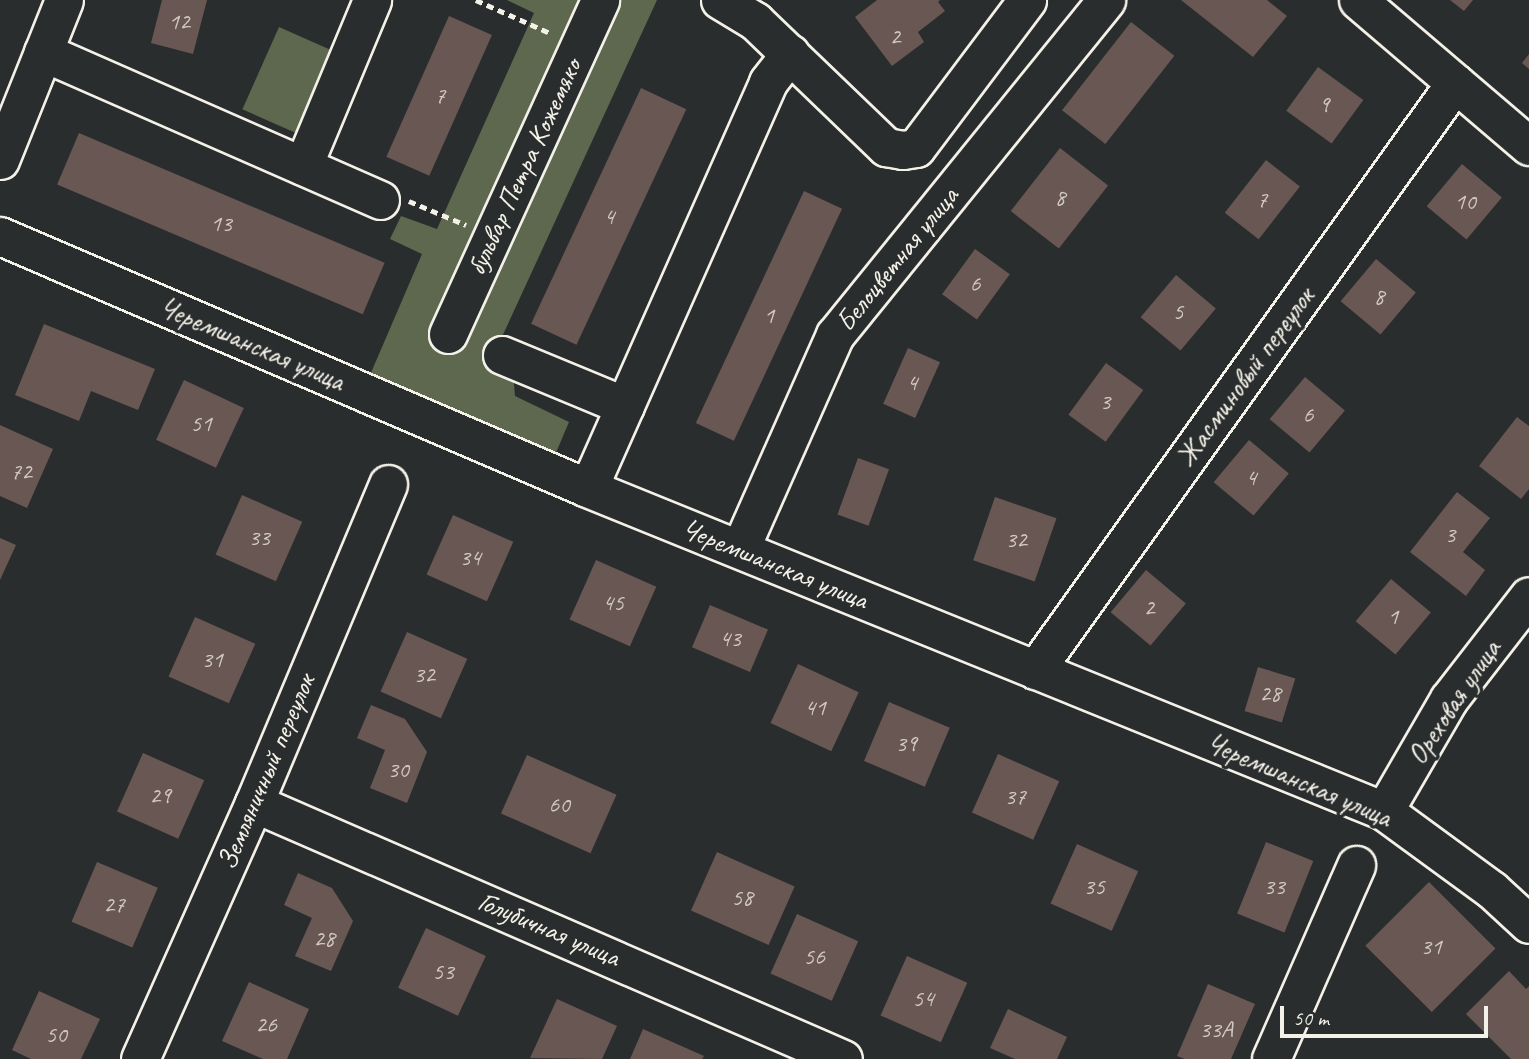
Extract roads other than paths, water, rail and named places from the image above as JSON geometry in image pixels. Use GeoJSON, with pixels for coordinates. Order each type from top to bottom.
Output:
{"type":"FeatureCollection","features":[{"type":"Feature","properties":{"kind":"street"},"geometry":{"type":"LineString","coordinates":[[0,160],[64,0]]}},
{"type":"Feature","properties":{"kind":"street"},"geometry":{"type":"LineString","coordinates":[[303,166],[372,0]]}},
{"type":"Feature","properties":{"kind":"street","name":"бульвар Петра Кожемяко"},"geometry":{"type":"LineString","coordinates":[[448,334],[600,0]]}},
{"type":"Feature","properties":{"kind":"street"},"geometry":{"type":"LineString","coordinates":[[720,0],[767,10],[790,54],[886,147],[903,150],[916,148],[1027,0]]}},
{"type":"Feature","properties":{"kind":"street","name":"Белоцветная улица"},"geometry":{"type":"LineString","coordinates":[[740,549],[835,335],[1105,0]]}},
{"type":"Feature","properties":{"kind":"street"},"geometry":{"type":"LineString","coordinates":[[1357,0],[1529,146]]}},
{"type":"Feature","properties":{"kind":"street"},"geometry":{"type":"LineString","coordinates":[[43,52],[380,200]]}},
{"type":"Feature","properties":{"kind":"street"},"geometry":{"type":"LineString","coordinates":[[590,480],[768,82],[790,54]]}},
{"type":"Feature","properties":{"kind":"street","name":"Жасминовый переулок"},"geometry":{"type":"LineString","coordinates":[[1035,670],[1455,83]]}},
{"type":"Feature","properties":{"kind":"street","name":"Черемшанская улица"},"geometry":{"type":"LineString","coordinates":[[0,236],[590,480],[740,549],[1384,811],[1492,890],[1529,924]]}},
{"type":"Feature","properties":{"kind":"street"},"geometry":{"type":"LineString","coordinates":[[502,355],[625,406]]}},
{"type":"Feature","properties":{"kind":"street","name":"Земляничный переулок"},"geometry":{"type":"LineString","coordinates":[[140,1059],[254,803],[388,484]]}},
{"type":"Feature","properties":{"kind":"street","name":"Ореховая улица"},"geometry":{"type":"LineString","coordinates":[[1384,811],[1449,699],[1529,596]]}},
{"type":"Feature","properties":{"kind":"street","name":"Голубичная улица"},"geometry":{"type":"LineString","coordinates":[[254,803],[843,1059]]}},
{"type":"Feature","properties":{"kind":"street"},"geometry":{"type":"LineString","coordinates":[[1271,1059],[1356,865]]}}]}
